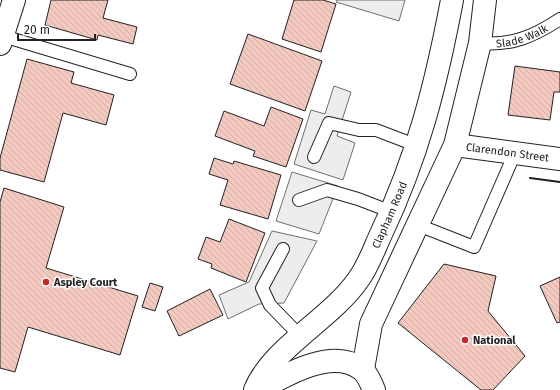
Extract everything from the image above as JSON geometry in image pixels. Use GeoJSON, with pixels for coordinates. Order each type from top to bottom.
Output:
{"type":"FeatureCollection","features":[{"type":"Feature","properties":{"kind":"main road"},"geometry":{"type":"LineString","coordinates":[[1,40],[14,0]]}},
{"type":"Feature","properties":{"kind":"main road","name":"Clapham Road"},"geometry":{"type":"LineString","coordinates":[[255,390],[261,377],[270,366],[326,316],[359,280],[392,212],[418,146],[440,67],[452,0]]}},
{"type":"Feature","properties":{"kind":"main road"},"geometry":{"type":"LineString","coordinates":[[362,369],[370,324],[418,226],[454,145],[480,43],[485,0]]}},
{"type":"Feature","properties":{"kind":"main road","name":"Clarendon Street"},"geometry":{"type":"LineString","coordinates":[[454,145],[560,159]]}},
{"type":"Feature","properties":{"kind":"main road"},"geometry":{"type":"LineString","coordinates":[[259,390],[290,373],[326,361],[343,361],[362,369],[374,390]]}},
{"type":"Feature","properties":{"kind":"lane","name":"Slade Walk"},"geometry":{"type":"LineString","coordinates":[[480,43],[506,43],[537,34],[560,18]]}},
{"type":"Feature","properties":{"kind":"lane"},"geometry":{"type":"LineString","coordinates":[[1,40],[130,74]]}},
{"type":"Feature","properties":{"kind":"lane"},"geometry":{"type":"LineString","coordinates":[[314,157],[329,123],[359,130],[376,130],[418,146]]}},
{"type":"Feature","properties":{"kind":"lane"},"geometry":{"type":"LineString","coordinates":[[418,226],[474,247],[515,153]]}},
{"type":"Feature","properties":{"kind":"lane"},"geometry":{"type":"LineString","coordinates":[[299,200],[327,190],[358,199],[392,212]]}},
{"type":"Feature","properties":{"kind":"lane"},"geometry":{"type":"LineString","coordinates":[[283,249],[262,288],[270,306],[301,337]]}},
{"type":"Feature","properties":{"kind":"shaded area"},"geometry":{"type":"Polygon","coordinates":[[[337,0],[405,0],[399,21],[336,2],[337,0]]]}},
{"type":"Feature","properties":{"kind":"shaded area"},"geometry":{"type":"Polygon","coordinates":[[[334,86],[351,92],[337,136],[355,143],[343,180],[294,164],[311,110],[325,114],[334,86]]]}},
{"type":"Feature","properties":{"kind":"shaded area"},"geometry":{"type":"Polygon","coordinates":[[[292,172],[338,186],[319,234],[276,221],[292,172]]]}},
{"type":"Feature","properties":{"kind":"shaded area"},"geometry":{"type":"Polygon","coordinates":[[[272,231],[317,241],[284,303],[259,304],[228,319],[219,295],[249,282],[272,231]]]}},
{"type":"Feature","properties":{"kind":"building"},"geometry":{"type":"Polygon","coordinates":[[[51,0],[108,0],[103,18],[137,27],[133,44],[98,35],[97,40],[45,25],[51,0]]]}},
{"type":"Feature","properties":{"kind":"building"},"geometry":{"type":"Polygon","coordinates":[[[294,0],[323,0],[336,4],[321,52],[282,39],[294,0]]]}},
{"type":"Feature","properties":{"kind":"building"},"geometry":{"type":"Polygon","coordinates":[[[248,34],[322,61],[305,111],[230,84],[248,34]]]}},
{"type":"Feature","properties":{"kind":"building"},"geometry":{"type":"Polygon","coordinates":[[[27,59],[74,72],[71,83],[114,95],[106,125],[63,113],[44,182],[0,170],[0,158],[27,59]]]}},
{"type":"Feature","properties":{"kind":"building"},"geometry":{"type":"Polygon","coordinates":[[[515,66],[560,72],[560,92],[554,92],[550,120],[508,115],[515,66]]]}},
{"type":"Feature","properties":{"kind":"building"},"geometry":{"type":"Polygon","coordinates":[[[271,107],[303,119],[286,167],[253,156],[255,151],[215,136],[224,111],[264,126],[271,107]]]}},
{"type":"Feature","properties":{"kind":"building"},"geometry":{"type":"Polygon","coordinates":[[[214,158],[233,164],[234,161],[281,175],[268,219],[220,205],[228,180],[209,174],[214,158]]]}},
{"type":"Feature","properties":{"kind":"building","name":"Aspley Court"},"geometry":{"type":"Polygon","coordinates":[[[4,188],[64,207],[46,268],[138,296],[120,355],[28,327],[15,372],[0,368],[0,202],[4,188]]]}},
{"type":"Feature","properties":{"kind":"building"},"geometry":{"type":"Polygon","coordinates":[[[229,219],[265,233],[246,282],[211,268],[212,264],[198,259],[206,237],[220,242],[229,219]]]}},
{"type":"Feature","properties":{"kind":"building","name":"National"},"geometry":{"type":"Polygon","coordinates":[[[444,264],[496,276],[488,311],[525,356],[493,390],[481,390],[398,323],[444,264]]]}},
{"type":"Feature","properties":{"kind":"building"},"geometry":{"type":"Polygon","coordinates":[[[560,277],[560,322],[557,323],[540,286],[560,277]]]}},
{"type":"Feature","properties":{"kind":"building"},"geometry":{"type":"Polygon","coordinates":[[[150,283],[163,287],[155,311],[142,307],[150,283]]]}},
{"type":"Feature","properties":{"kind":"building"},"geometry":{"type":"Polygon","coordinates":[[[210,289],[223,315],[179,336],[167,311],[210,289]]]}},
{"type":"Feature","properties":{"kind":"wall"},"geometry":{"type":"LineString","coordinates":[[530,178],[560,182]]}},
{"type":"Feature","properties":{"kind":"place","name":"Aspley Court"},"geometry":{"type":"Point","coordinates":[46,282]}},
{"type":"Feature","properties":{"kind":"place","name":"National"},"geometry":{"type":"Point","coordinates":[465,340]}}]}
